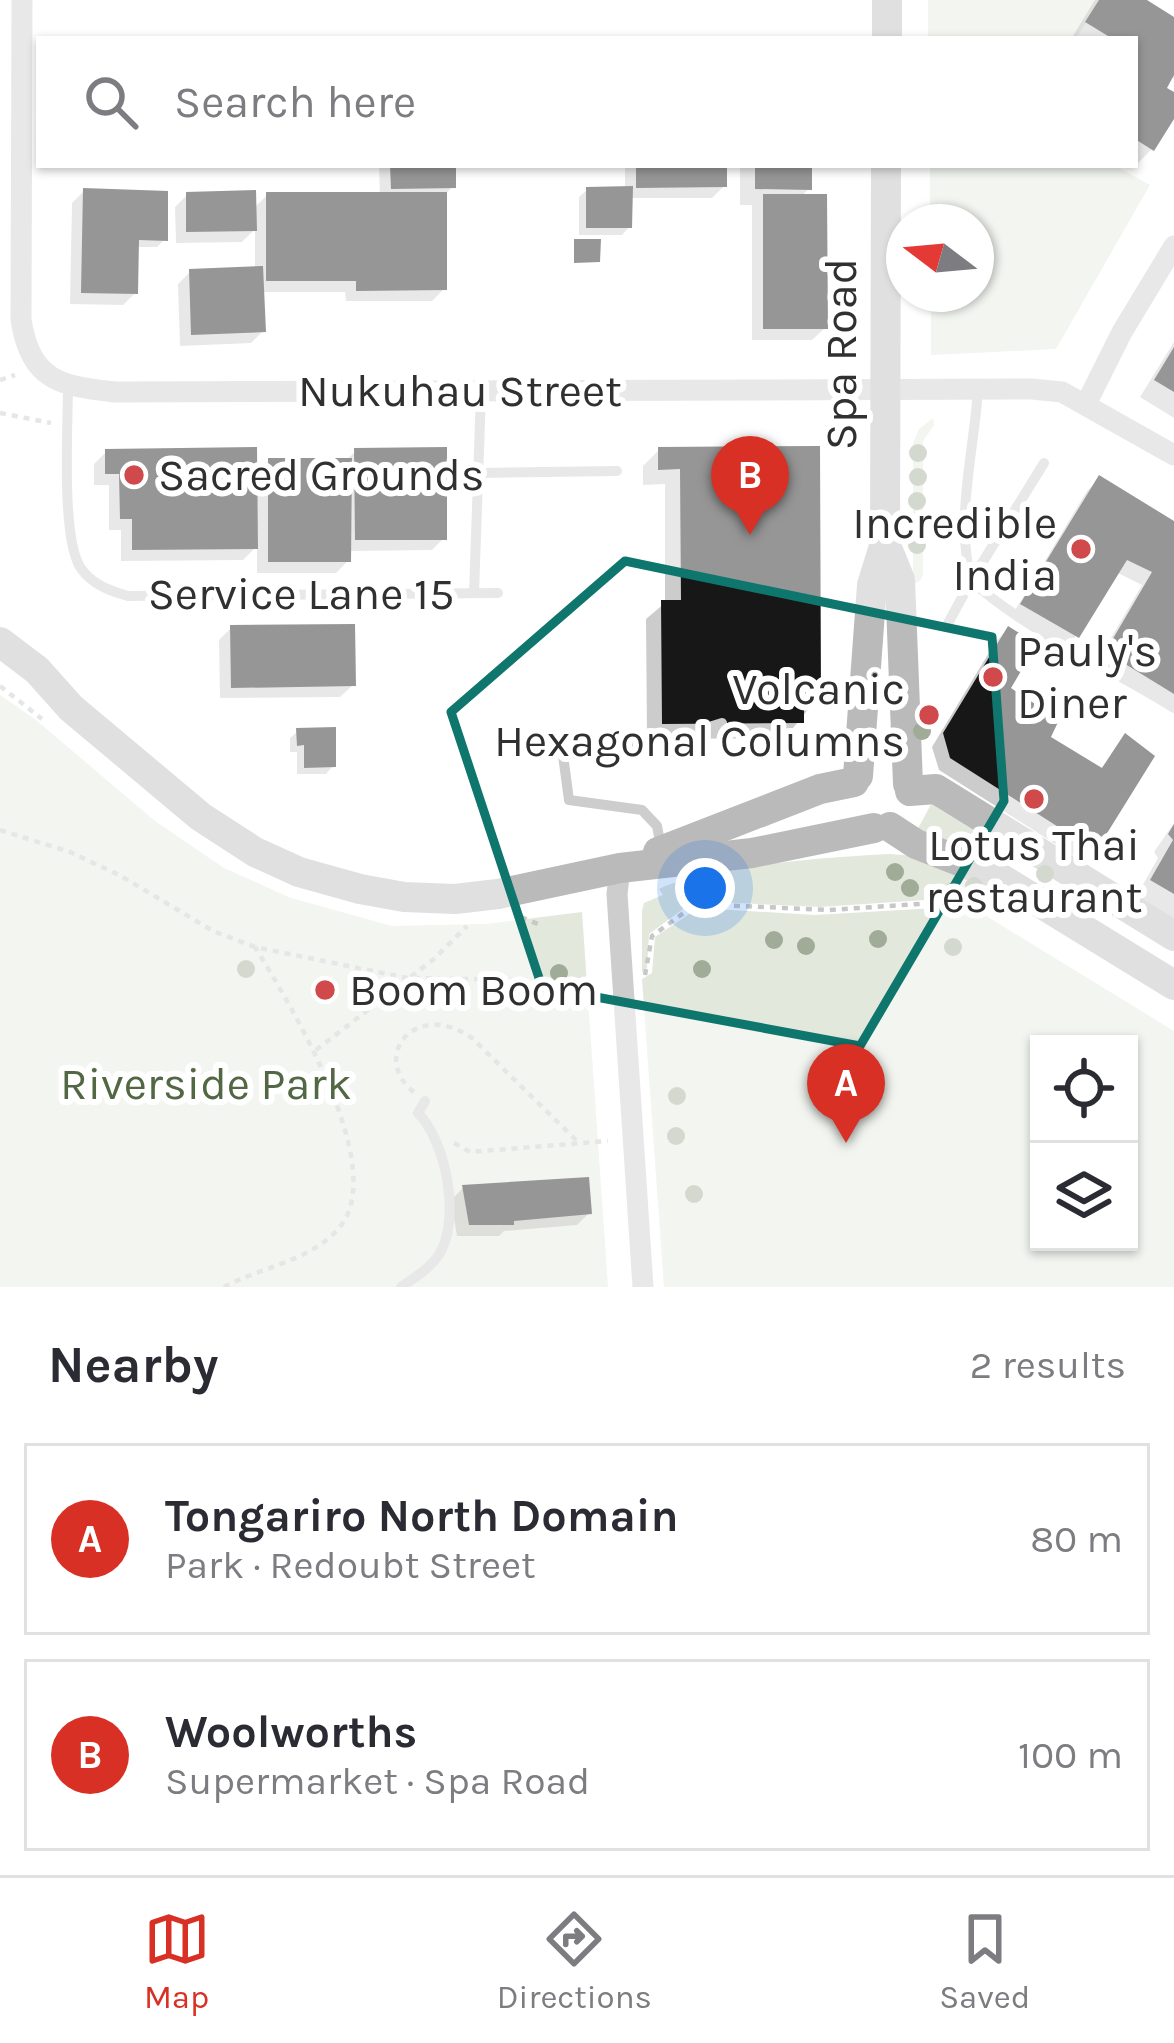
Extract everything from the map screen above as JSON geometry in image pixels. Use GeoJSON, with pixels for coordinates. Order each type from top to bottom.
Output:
{"type":"FeatureCollection","features":[{"type":"Feature","properties":{"kind":"main road"},"geometry":{"type":"LineString","coordinates":[[887,0],[887,36]]}},
{"type":"Feature","properties":{"kind":"main road","name":"Spa Road"},"geometry":{"type":"LineString","coordinates":[[856,779],[872,585],[885,543],[886,168]]}},
{"type":"Feature","properties":{"kind":"main road","name":"Spa Road"},"geometry":{"type":"LineString","coordinates":[[885,543],[900,580],[909,787]]}},
{"type":"Feature","properties":{"kind":"main road"},"geometry":{"type":"LineString","coordinates":[[0,643],[38,670],[70,708]]}},
{"type":"Feature","properties":{"kind":"main road"},"geometry":{"type":"LineString","coordinates":[[0,666],[70,708],[201,817],[255,852],[299,872],[359,889],[455,899],[536,888],[620,868],[752,853],[882,828],[907,812],[909,787]]}},
{"type":"Feature","properties":{"kind":"main road"},"geometry":{"type":"LineString","coordinates":[[620,868],[879,767],[890,768],[909,787],[936,789],[1174,936]]}},
{"type":"Feature","properties":{"kind":"main road"},"geometry":{"type":"LineString","coordinates":[[856,779],[850,793],[855,815],[995,875],[1174,985]]}},
{"type":"Feature","properties":{"kind":"street","name":"Nukuhau Street"},"geometry":{"type":"LineString","coordinates":[[22,0],[21,320],[25,345],[38,368],[68,386],[116,392],[887,388],[1062,392],[1174,455]]}},
{"type":"Feature","properties":{"kind":"street"},"geometry":{"type":"LineString","coordinates":[[1086,404],[1174,246]]}},
{"type":"Feature","properties":{"kind":"street"},"geometry":{"type":"LineString","coordinates":[[620,868],[616,894],[643,1287]]}},
{"type":"Feature","properties":{"kind":"lane","name":"Service Lane 15"},"geometry":{"type":"LineString","coordinates":[[68,386],[70,535],[81,569],[111,591],[128,596],[498,593]]}},
{"type":"Feature","properties":{"kind":"lane"},"geometry":{"type":"LineString","coordinates":[[978,389],[974,448],[962,499],[964,555],[971,581],[1000,607],[1069,651],[1096,660],[1174,708]]}},
{"type":"Feature","properties":{"kind":"lane"},"geometry":{"type":"LineString","coordinates":[[474,593],[481,393]]}},
{"type":"Feature","properties":{"kind":"lane"},"geometry":{"type":"LineString","coordinates":[[946,627],[1044,463]]}},
{"type":"Feature","properties":{"kind":"lane"},"geometry":{"type":"LineString","coordinates":[[476,472],[617,471]]}},
{"type":"Feature","properties":{"kind":"lane"},"geometry":{"type":"LineString","coordinates":[[662,850],[657,826],[642,810],[569,800],[562,748],[661,742],[722,723]]}},
{"type":"Feature","properties":{"kind":"lane"},"geometry":{"type":"LineString","coordinates":[[401,1287],[439,1256],[449,1219],[441,1147],[418,1113],[425,1101]]}},
{"type":"Feature","properties":{"kind":"path"},"geometry":{"type":"LineString","coordinates":[[0,413],[68,427]]}},
{"type":"Feature","properties":{"kind":"path"},"geometry":{"type":"LineString","coordinates":[[0,830],[70,852],[121,876],[213,931],[255,947],[407,978],[594,981]]}},
{"type":"Feature","properties":{"kind":"path"},"geometry":{"type":"LineString","coordinates":[[642,976],[649,970],[652,936],[696,904],[829,910],[988,902]]}},
{"type":"Feature","properties":{"kind":"path"},"geometry":{"type":"LineString","coordinates":[[316,1050],[434,959],[471,922]]}},
{"type":"Feature","properties":{"kind":"path"},"geometry":{"type":"LineString","coordinates":[[224,1287],[307,1253],[340,1227],[350,1211],[355,1185],[338,1112],[316,1050],[255,947]]}},
{"type":"Feature","properties":{"kind":"path"},"geometry":{"type":"LineString","coordinates":[[580,1144],[453,1025],[418,1026],[405,1037],[398,1053],[400,1082],[425,1101],[454,1143],[470,1151],[580,1144],[632,1138]]}},
{"type":"Feature","properties":{"kind":"highlighted area"},"geometry":{"type":"Polygon","coordinates":[[[625,561],[992,637],[1004,801],[860,1046],[542,987],[451,712],[625,561]]]}},
{"type":"Feature","properties":{"kind":"green space"},"geometry":{"type":"Polygon","coordinates":[[[928,0],[1099,0],[1078,36],[928,36],[928,0]]]}},
{"type":"Feature","properties":{"kind":"green space"},"geometry":{"type":"Polygon","coordinates":[[[930,168],[1119,168],[1150,185],[1056,349],[931,355],[931,312],[994,312],[994,204],[930,204],[930,168]]]}},
{"type":"Feature","properties":{"kind":"green space"},"geometry":{"type":"Polygon","coordinates":[[[933,418],[934,425],[923,441],[923,575],[913,584],[913,444],[919,429],[933,418]]]}},
{"type":"Feature","properties":{"kind":"green space","name":"Riverside Park"},"geometry":{"type":"Polygon","coordinates":[[[0,695],[155,821],[224,868],[291,898],[392,926],[486,924],[582,912],[608,1287],[0,1287],[0,695]]]}},
{"type":"Feature","properties":{"kind":"green space"},"geometry":{"type":"Polygon","coordinates":[[[935,797],[1014,847],[1000,871],[916,832],[935,797]]]}},
{"type":"Feature","properties":{"kind":"green space"},"geometry":{"type":"Polygon","coordinates":[[[890,854],[915,856],[993,881],[987,889],[981,886],[977,893],[969,889],[964,895],[958,892],[955,898],[820,907],[694,901],[649,934],[647,968],[642,972],[642,911],[644,903],[663,895],[659,889],[739,868],[890,854]]]}},
{"type":"Feature","properties":{"kind":"green space"},"geometry":{"type":"Polygon","coordinates":[[[970,906],[1174,1031],[1174,1287],[664,1287],[642,979],[652,973],[655,937],[698,908],[815,915],[970,906]]]}},
{"type":"Feature","properties":{"kind":"building"},"geometry":{"type":"Polygon","coordinates":[[[1099,0],[1147,0],[1174,17],[1174,75],[1167,88],[1174,92],[1174,119],[1154,151],[1138,141],[1138,36],[1108,36],[1085,22],[1099,0]]]}},
{"type":"Feature","properties":{"kind":"building"},"geometry":{"type":"Polygon","coordinates":[[[390,168],[456,168],[456,188],[391,189],[390,168]]]}},
{"type":"Feature","properties":{"kind":"building"},"geometry":{"type":"Polygon","coordinates":[[[636,168],[727,168],[727,187],[636,188],[636,168]]]}},
{"type":"Feature","properties":{"kind":"building"},"geometry":{"type":"Polygon","coordinates":[[[755,168],[812,168],[812,190],[755,189],[755,168]]]}},
{"type":"Feature","properties":{"kind":"building"},"geometry":{"type":"Polygon","coordinates":[[[633,186],[632,228],[586,228],[586,187],[633,186]]]}},
{"type":"Feature","properties":{"kind":"building"},"geometry":{"type":"Polygon","coordinates":[[[83,188],[168,191],[168,241],[139,240],[138,294],[81,293],[83,188]]]}},
{"type":"Feature","properties":{"kind":"building"},"geometry":{"type":"Polygon","coordinates":[[[256,190],[257,231],[186,232],[186,192],[256,190]]]}},
{"type":"Feature","properties":{"kind":"building"},"geometry":{"type":"Polygon","coordinates":[[[266,192],[447,192],[447,290],[356,291],[356,281],[266,281],[266,192]]]}},
{"type":"Feature","properties":{"kind":"building"},"geometry":{"type":"Polygon","coordinates":[[[763,194],[827,194],[828,329],[763,329],[763,194]]]}},
{"type":"Feature","properties":{"kind":"building"},"geometry":{"type":"Polygon","coordinates":[[[574,239],[601,239],[600,262],[574,263],[574,239]]]}},
{"type":"Feature","properties":{"kind":"building"},"geometry":{"type":"Polygon","coordinates":[[[263,266],[266,332],[191,335],[189,269],[263,266]]]}},
{"type":"Feature","properties":{"kind":"building"},"geometry":{"type":"Polygon","coordinates":[[[1174,347],[1174,392],[1154,380],[1174,347]]]}},
{"type":"Feature","properties":{"kind":"building"},"geometry":{"type":"Polygon","coordinates":[[[820,446],[821,699],[804,699],[804,723],[662,724],[661,600],[681,600],[680,469],[658,470],[658,447],[820,446]]]}},
{"type":"Feature","properties":{"kind":"building"},"geometry":{"type":"Polygon","coordinates":[[[257,447],[258,549],[132,550],[132,519],[120,519],[119,474],[105,474],[105,449],[257,447]]]}},
{"type":"Feature","properties":{"kind":"building"},"geometry":{"type":"Polygon","coordinates":[[[447,447],[447,540],[355,540],[354,448],[447,447]]]}},
{"type":"Feature","properties":{"kind":"building"},"geometry":{"type":"Polygon","coordinates":[[[268,458],[352,458],[351,562],[268,562],[268,458]]]}},
{"type":"Feature","properties":{"kind":"building"},"geometry":{"type":"Polygon","coordinates":[[[1099,475],[1174,521],[1174,694],[1117,659],[1123,649],[1111,642],[1152,572],[1127,560],[1079,638],[1020,604],[1099,475]]]}},
{"type":"Feature","properties":{"kind":"building"},"geometry":{"type":"Polygon","coordinates":[[[355,624],[356,686],[231,688],[230,625],[355,624]]]}},
{"type":"Feature","properties":{"kind":"building"},"geometry":{"type":"Polygon","coordinates":[[[1008,626],[1037,644],[1011,688],[1059,720],[1051,737],[1102,768],[1125,733],[1155,756],[1096,851],[950,758],[943,733],[1008,626]]]}},
{"type":"Feature","properties":{"kind":"building"},"geometry":{"type":"Polygon","coordinates":[[[336,727],[336,767],[304,768],[304,745],[297,746],[296,728],[336,727]]]}},
{"type":"Feature","properties":{"kind":"building"},"geometry":{"type":"Polygon","coordinates":[[[1174,824],[1174,894],[1150,880],[1173,840],[1168,834],[1174,824]]]}},
{"type":"Feature","properties":{"kind":"building"},"geometry":{"type":"Polygon","coordinates":[[[589,1177],[592,1214],[514,1221],[514,1225],[469,1225],[462,1185],[589,1177]]]}},
{"type":"Feature","properties":{"kind":"place","name":"Sacred Grounds"},"geometry":{"type":"Point","coordinates":[134,475]}},
{"type":"Feature","properties":{"kind":"place","name":"Woolworths"},"geometry":{"type":"Point","coordinates":[750,535]}},
{"type":"Feature","properties":{"kind":"place","name":"Incredible India"},"geometry":{"type":"Point","coordinates":[1081,549]}},
{"type":"Feature","properties":{"kind":"place","name":"Pauly's Diner"},"geometry":{"type":"Point","coordinates":[993,677]}},
{"type":"Feature","properties":{"kind":"place","name":"Volcanic Hexagonal Columns"},"geometry":{"type":"Point","coordinates":[929,715]}},
{"type":"Feature","properties":{"kind":"place","name":"Lotus Thai restaurant"},"geometry":{"type":"Point","coordinates":[1034,799]}},
{"type":"Feature","properties":{"kind":"place","name":"Boom Boom"},"geometry":{"type":"Point","coordinates":[325,990]}},
{"type":"Feature","properties":{"kind":"place","name":"Tongariro North Domain"},"geometry":{"type":"Point","coordinates":[846,1143]}}]}
